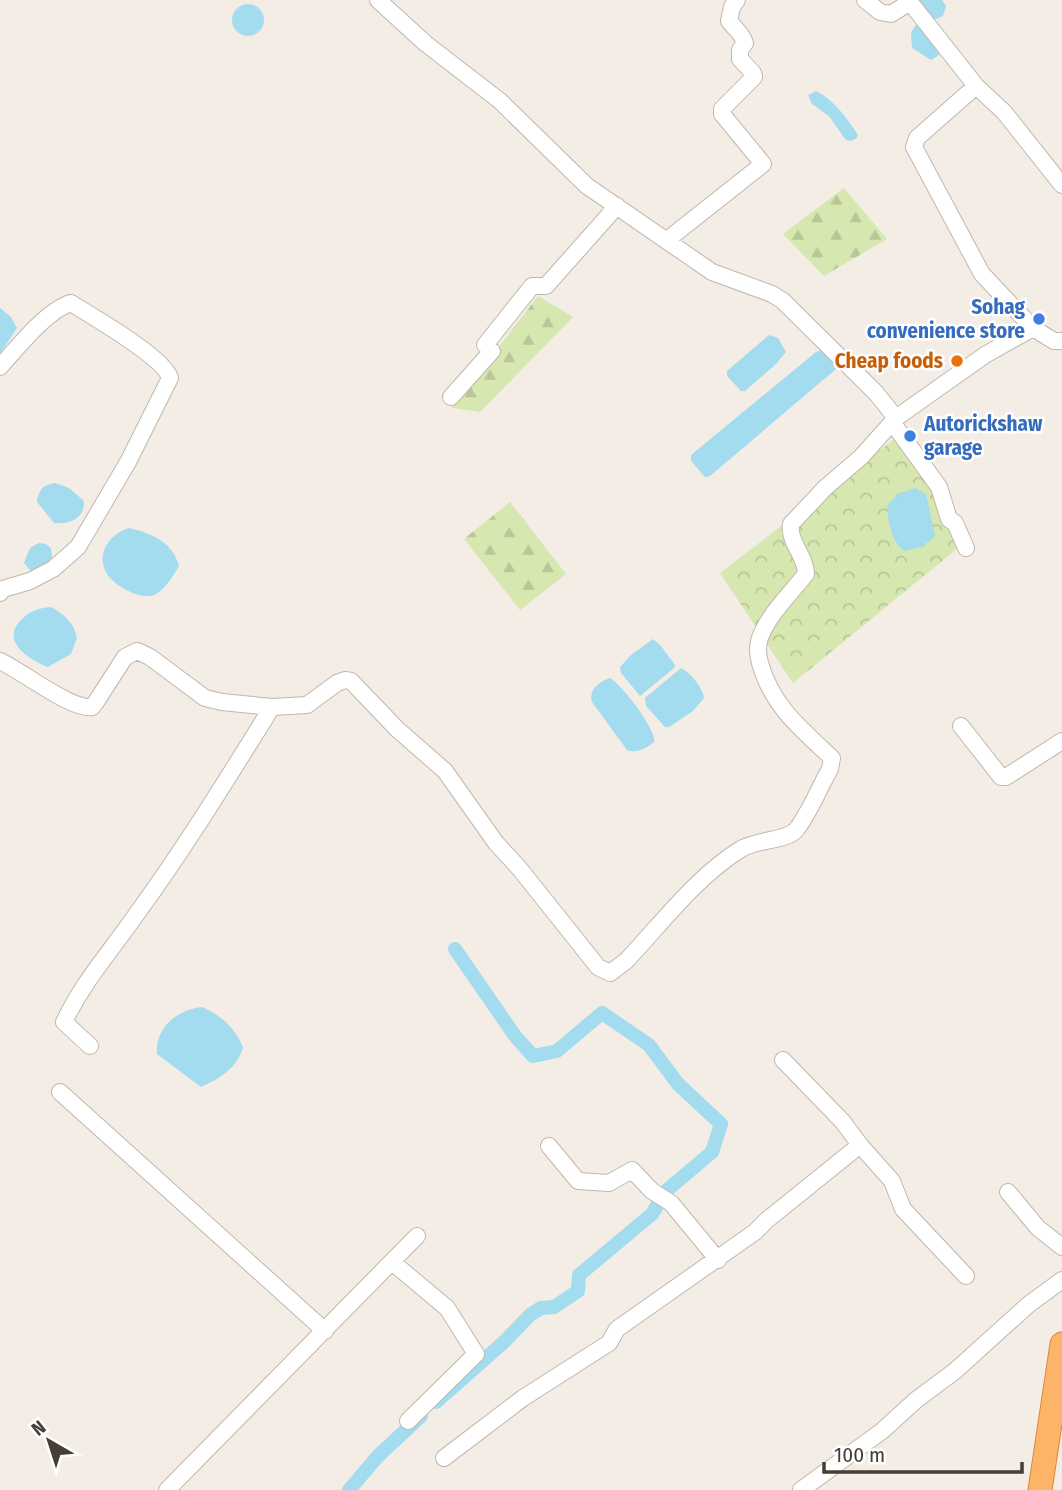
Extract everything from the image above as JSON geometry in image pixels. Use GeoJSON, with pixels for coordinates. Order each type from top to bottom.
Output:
{"type":"FeatureCollection","features":[{"type":"Feature","properties":{"kind":"highway"},"geometry":{"type":"LineString","coordinates":[[1040,1490],[1062,1344]]}},
{"type":"Feature","properties":{"kind":"street"},"geometry":{"type":"LineString","coordinates":[[378,0],[425,43],[500,101],[587,186],[712,272],[772,294],[783,301],[876,393],[939,487],[949,519],[955,523],[966,548]]}},
{"type":"Feature","properties":{"kind":"street"},"geometry":{"type":"LineString","coordinates":[[667,240],[762,164],[722,114],[722,109],[754,77],[754,73],[740,59],[740,50],[745,43],[742,34],[729,21],[732,7],[737,0]]}},
{"type":"Feature","properties":{"kind":"street"},"geometry":{"type":"LineString","coordinates":[[865,0],[880,12],[891,14],[911,4],[976,86],[1004,112],[1062,185]]}},
{"type":"Feature","properties":{"kind":"street"},"geometry":{"type":"LineString","coordinates":[[976,86],[917,138],[914,147],[982,274],[1033,328],[1054,341],[1062,341]]}},
{"type":"Feature","properties":{"kind":"street"},"geometry":{"type":"LineString","coordinates":[[450,397],[492,351],[485,345],[533,286],[546,286],[617,206]]}},
{"type":"Feature","properties":{"kind":"street"},"geometry":{"type":"LineString","coordinates":[[0,367],[49,317],[62,306],[71,303],[148,353],[168,370],[170,378],[144,433],[78,547],[53,569],[30,581],[3,589],[0,593]]}},
{"type":"Feature","properties":{"kind":"street"},"geometry":{"type":"LineString","coordinates":[[0,661],[73,704],[87,708],[96,702],[125,657],[136,651],[150,657],[205,698],[222,702],[272,707],[307,705],[341,681],[351,681],[397,729],[445,771],[496,843],[598,967],[610,973],[626,961],[714,870],[741,849],[757,841],[782,838],[794,832],[830,769],[832,758],[775,700],[758,653],[758,643],[767,624],[806,574],[806,566],[789,532],[791,524],[826,487],[861,457],[894,420],[985,355],[1033,328]]}},
{"type":"Feature","properties":{"kind":"street"},"geometry":{"type":"LineString","coordinates":[[90,1046],[64,1022],[76,996],[175,858],[272,707]]}},
{"type":"Feature","properties":{"kind":"street"},"geometry":{"type":"LineString","coordinates":[[961,726],[1001,777],[1006,777],[1062,741]]}},
{"type":"Feature","properties":{"kind":"street"},"geometry":{"type":"LineString","coordinates":[[783,1060],[843,1122],[892,1181],[903,1209],[966,1276]]}},
{"type":"Feature","properties":{"kind":"street"},"geometry":{"type":"LineString","coordinates":[[60,1092],[325,1331]]}},
{"type":"Feature","properties":{"kind":"street"},"geometry":{"type":"LineString","coordinates":[[444,1458],[523,1398],[608,1343],[617,1329],[755,1233],[767,1220],[860,1145]]}},
{"type":"Feature","properties":{"kind":"street"},"geometry":{"type":"LineString","coordinates":[[548,1146],[578,1181],[609,1184],[632,1170],[652,1191],[671,1203],[718,1260]]}},
{"type":"Feature","properties":{"kind":"street"},"geometry":{"type":"LineString","coordinates":[[1008,1192],[1038,1228],[1062,1247]]}},
{"type":"Feature","properties":{"kind":"street"},"geometry":{"type":"LineString","coordinates":[[167,1490],[417,1236]]}},
{"type":"Feature","properties":{"kind":"street"},"geometry":{"type":"LineString","coordinates":[[392,1262],[447,1308],[476,1354],[408,1421]]}},
{"type":"Feature","properties":{"kind":"street"},"geometry":{"type":"LineString","coordinates":[[801,1490],[882,1430],[1028,1305],[1062,1280]]}},
{"type":"Feature","properties":{"kind":"green space"},"geometry":{"type":"Polygon","coordinates":[[[844,188],[887,239],[824,276],[783,234],[844,188]]]}},
{"type":"Feature","properties":{"kind":"green space"},"geometry":{"type":"Polygon","coordinates":[[[538,296],[573,317],[480,412],[452,408],[538,296]]]}},
{"type":"Feature","properties":{"kind":"green space"},"geometry":{"type":"Polygon","coordinates":[[[897,437],[934,485],[958,548],[793,683],[720,573],[897,437]]]}},
{"type":"Feature","properties":{"kind":"green space"},"geometry":{"type":"Polygon","coordinates":[[[510,502],[566,574],[520,610],[464,539],[510,502]]]}},
{"type":"Feature","properties":{"kind":"water"},"geometry":{"type":"Polygon","coordinates":[[[919,0],[942,0],[946,6],[943,16],[933,20],[919,0]]]}},
{"type":"Feature","properties":{"kind":"water"},"geometry":{"type":"Polygon","coordinates":[[[248,4],[259,9],[264,20],[259,31],[248,36],[237,31],[232,20],[237,9],[248,4]]]}},
{"type":"Feature","properties":{"kind":"water"},"geometry":{"type":"Polygon","coordinates":[[[919,24],[940,51],[939,55],[931,60],[912,48],[911,33],[919,24]]]}},
{"type":"Feature","properties":{"kind":"water"},"geometry":{"type":"Polygon","coordinates":[[[816,91],[829,99],[845,116],[858,135],[856,139],[845,139],[829,116],[812,104],[808,95],[816,91]]]}},
{"type":"Feature","properties":{"kind":"water"},"geometry":{"type":"Polygon","coordinates":[[[0,308],[11,317],[17,328],[0,354],[0,308]]]}},
{"type":"Feature","properties":{"kind":"water"},"geometry":{"type":"Polygon","coordinates":[[[769,335],[778,338],[786,352],[745,391],[741,391],[727,376],[727,371],[769,335]]]}},
{"type":"Feature","properties":{"kind":"water"},"geometry":{"type":"Polygon","coordinates":[[[823,350],[836,364],[836,369],[710,476],[705,477],[691,461],[691,455],[816,352],[823,350]]]}},
{"type":"Feature","properties":{"kind":"water"},"geometry":{"type":"Polygon","coordinates":[[[55,483],[69,488],[84,501],[79,516],[66,523],[54,523],[37,502],[42,489],[55,483]]]}},
{"type":"Feature","properties":{"kind":"water"},"geometry":{"type":"Polygon","coordinates":[[[915,488],[926,494],[935,536],[922,547],[904,551],[893,536],[887,506],[898,494],[915,488]]]}},
{"type":"Feature","properties":{"kind":"water"},"geometry":{"type":"Polygon","coordinates":[[[129,528],[160,540],[172,551],[179,566],[165,586],[154,595],[143,596],[125,589],[114,582],[105,570],[103,555],[109,541],[129,528]]]}},
{"type":"Feature","properties":{"kind":"water"},"geometry":{"type":"Polygon","coordinates":[[[39,543],[51,548],[52,557],[41,570],[33,574],[24,563],[30,548],[39,543]]]}},
{"type":"Feature","properties":{"kind":"water"},"geometry":{"type":"Polygon","coordinates":[[[51,607],[68,620],[77,638],[71,654],[48,667],[26,655],[15,642],[14,635],[15,628],[28,614],[51,607]]]}},
{"type":"Feature","properties":{"kind":"water"},"geometry":{"type":"Polygon","coordinates":[[[653,639],[675,665],[640,696],[621,673],[620,667],[653,639]]]}},
{"type":"Feature","properties":{"kind":"water"},"geometry":{"type":"Polygon","coordinates":[[[681,668],[695,681],[704,698],[693,711],[665,727],[646,706],[645,698],[681,668]]]}},
{"type":"Feature","properties":{"kind":"water"},"geometry":{"type":"Polygon","coordinates":[[[610,678],[630,698],[650,728],[654,742],[645,748],[638,751],[627,750],[592,702],[595,687],[610,678]]]}},
{"type":"Feature","properties":{"kind":"water"},"geometry":{"type":"Polygon","coordinates":[[[202,1007],[227,1023],[243,1047],[237,1061],[227,1072],[201,1087],[157,1054],[157,1044],[164,1028],[176,1016],[202,1007]]]}},
{"type":"Feature","properties":{"kind":"waterway"},"geometry":{"type":"LineString","coordinates":[[436,1402],[504,1342],[530,1315],[541,1308],[554,1307],[578,1291],[579,1275],[652,1214],[666,1191],[712,1152],[721,1124],[678,1084],[649,1045],[602,1013],[557,1051],[533,1056],[515,1036],[455,949]]}},
{"type":"Feature","properties":{"kind":"waterway"},"geometry":{"type":"LineString","coordinates":[[349,1490],[378,1456],[421,1416]]}},
{"type":"Feature","properties":{"kind":"place","name":"Sohag convenience store"},"geometry":{"type":"Point","coordinates":[1039,319]}},
{"type":"Feature","properties":{"kind":"place","name":"Cheap foods"},"geometry":{"type":"Point","coordinates":[957,361]}},
{"type":"Feature","properties":{"kind":"place","name":"Autorickshaw garage"},"geometry":{"type":"Point","coordinates":[910,436]}}]}
